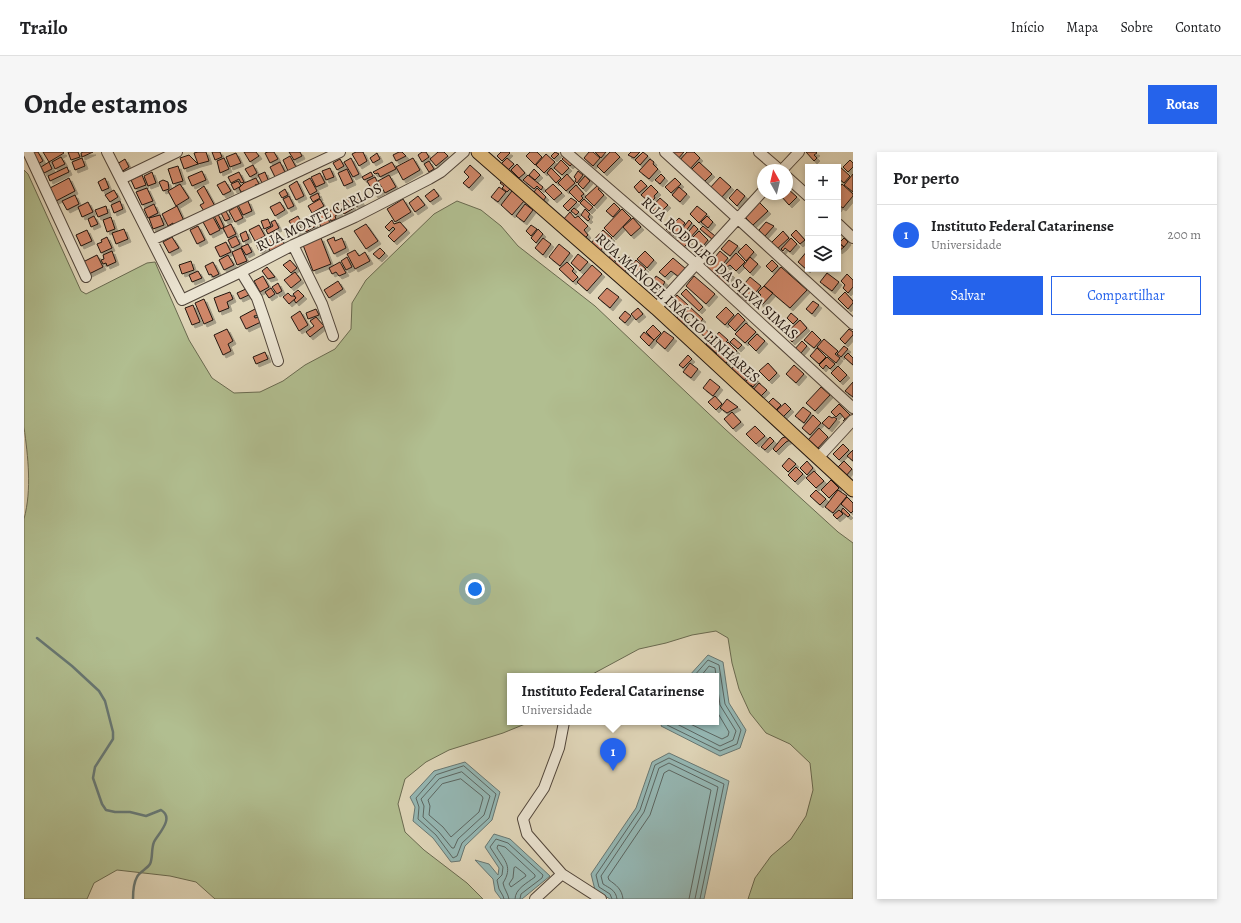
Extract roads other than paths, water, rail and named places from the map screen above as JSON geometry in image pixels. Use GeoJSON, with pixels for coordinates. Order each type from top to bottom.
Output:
{"type":"FeatureCollection","features":[{"type":"Feature","properties":{"kind":"main road","name":"RUA MANOEL INÁCIO LINHARES"},"geometry":{"type":"LineString","coordinates":[[478,152],[656,308],[853,490]]}},
{"type":"Feature","properties":{"kind":"street"},"geometry":{"type":"LineString","coordinates":[[28,152],[86,277]]}},
{"type":"Feature","properties":{"kind":"street"},"geometry":{"type":"LineString","coordinates":[[107,152],[152,240],[340,152]]}},
{"type":"Feature","properties":{"kind":"street"},"geometry":{"type":"LineString","coordinates":[[121,179],[177,152]]}},
{"type":"Feature","properties":{"kind":"street","name":"RUA MONTE CARLOS"},"geometry":{"type":"LineString","coordinates":[[152,240],[182,300],[293,245],[355,217],[435,176],[442,172],[464,152]]}},
{"type":"Feature","properties":{"kind":"street","name":"RUA RODOLFO DA SILVA SIMAS"},"geometry":{"type":"LineString","coordinates":[[566,152],[696,264],[853,408]]}},
{"type":"Feature","properties":{"kind":"street"},"geometry":{"type":"LineString","coordinates":[[665,152],[853,324]]}},
{"type":"Feature","properties":{"kind":"street"},"geometry":{"type":"LineString","coordinates":[[759,152],[774,164]]}},
{"type":"Feature","properties":{"kind":"street"},"geometry":{"type":"LineString","coordinates":[[787,164],[799,152]]}},
{"type":"Feature","properties":{"kind":"street"},"geometry":{"type":"LineString","coordinates":[[793,182],[805,193]]}},
{"type":"Feature","properties":{"kind":"street"},"geometry":{"type":"LineString","coordinates":[[656,308],[757,197]]}},
{"type":"Feature","properties":{"kind":"street"},"geometry":{"type":"LineString","coordinates":[[841,227],[853,238]]}},
{"type":"Feature","properties":{"kind":"street"},"geometry":{"type":"LineString","coordinates":[[293,245],[322,304],[333,336]]}},
{"type":"Feature","properties":{"kind":"street"},"geometry":{"type":"LineString","coordinates":[[241,272],[256,298],[278,362]]}},
{"type":"Feature","properties":{"kind":"street"},"geometry":{"type":"LineString","coordinates":[[818,458],[853,420]]}},
{"type":"Feature","properties":{"kind":"street"},"geometry":{"type":"LineString","coordinates":[[563,725],[559,748],[544,788],[523,819],[527,834],[562,874],[601,899]]}},
{"type":"Feature","properties":{"kind":"street"},"geometry":{"type":"LineString","coordinates":[[534,899],[562,874]]}},
{"type":"Feature","properties":{"kind":"water"},"geometry":{"type":"Polygon","coordinates":[[[708,655],[723,662],[729,703],[746,730],[740,748],[720,756],[661,726],[719,725],[719,673],[692,673],[708,655]]]}},
{"type":"Feature","properties":{"kind":"water"},"geometry":{"type":"Polygon","coordinates":[[[669,753],[729,781],[704,899],[610,899],[595,890],[591,874],[636,808],[652,762],[669,753]]]}},
{"type":"Feature","properties":{"kind":"water"},"geometry":{"type":"Polygon","coordinates":[[[465,762],[500,792],[492,820],[465,846],[460,861],[451,862],[433,838],[413,821],[415,807],[410,797],[434,771],[465,762]]]}},
{"type":"Feature","properties":{"kind":"water"},"geometry":{"type":"Polygon","coordinates":[[[494,834],[510,839],[550,876],[522,899],[501,899],[495,891],[493,879],[475,860],[489,864],[498,875],[499,868],[485,847],[494,834]]]}},
{"type":"Feature","properties":{"kind":"waterway"},"geometry":{"type":"LineString","coordinates":[[37,638],[72,666],[99,691],[105,701],[113,732],[113,739],[95,767],[93,778],[102,804],[106,810],[115,812],[130,812],[146,816],[161,810],[165,813],[166,822],[154,842],[150,864],[138,875],[134,888],[133,899]]}},
{"type":"Feature","properties":{"kind":"place","name":"Instituto Federal Catarinense"},"geometry":{"type":"Point","coordinates":[613,771]}}]}
